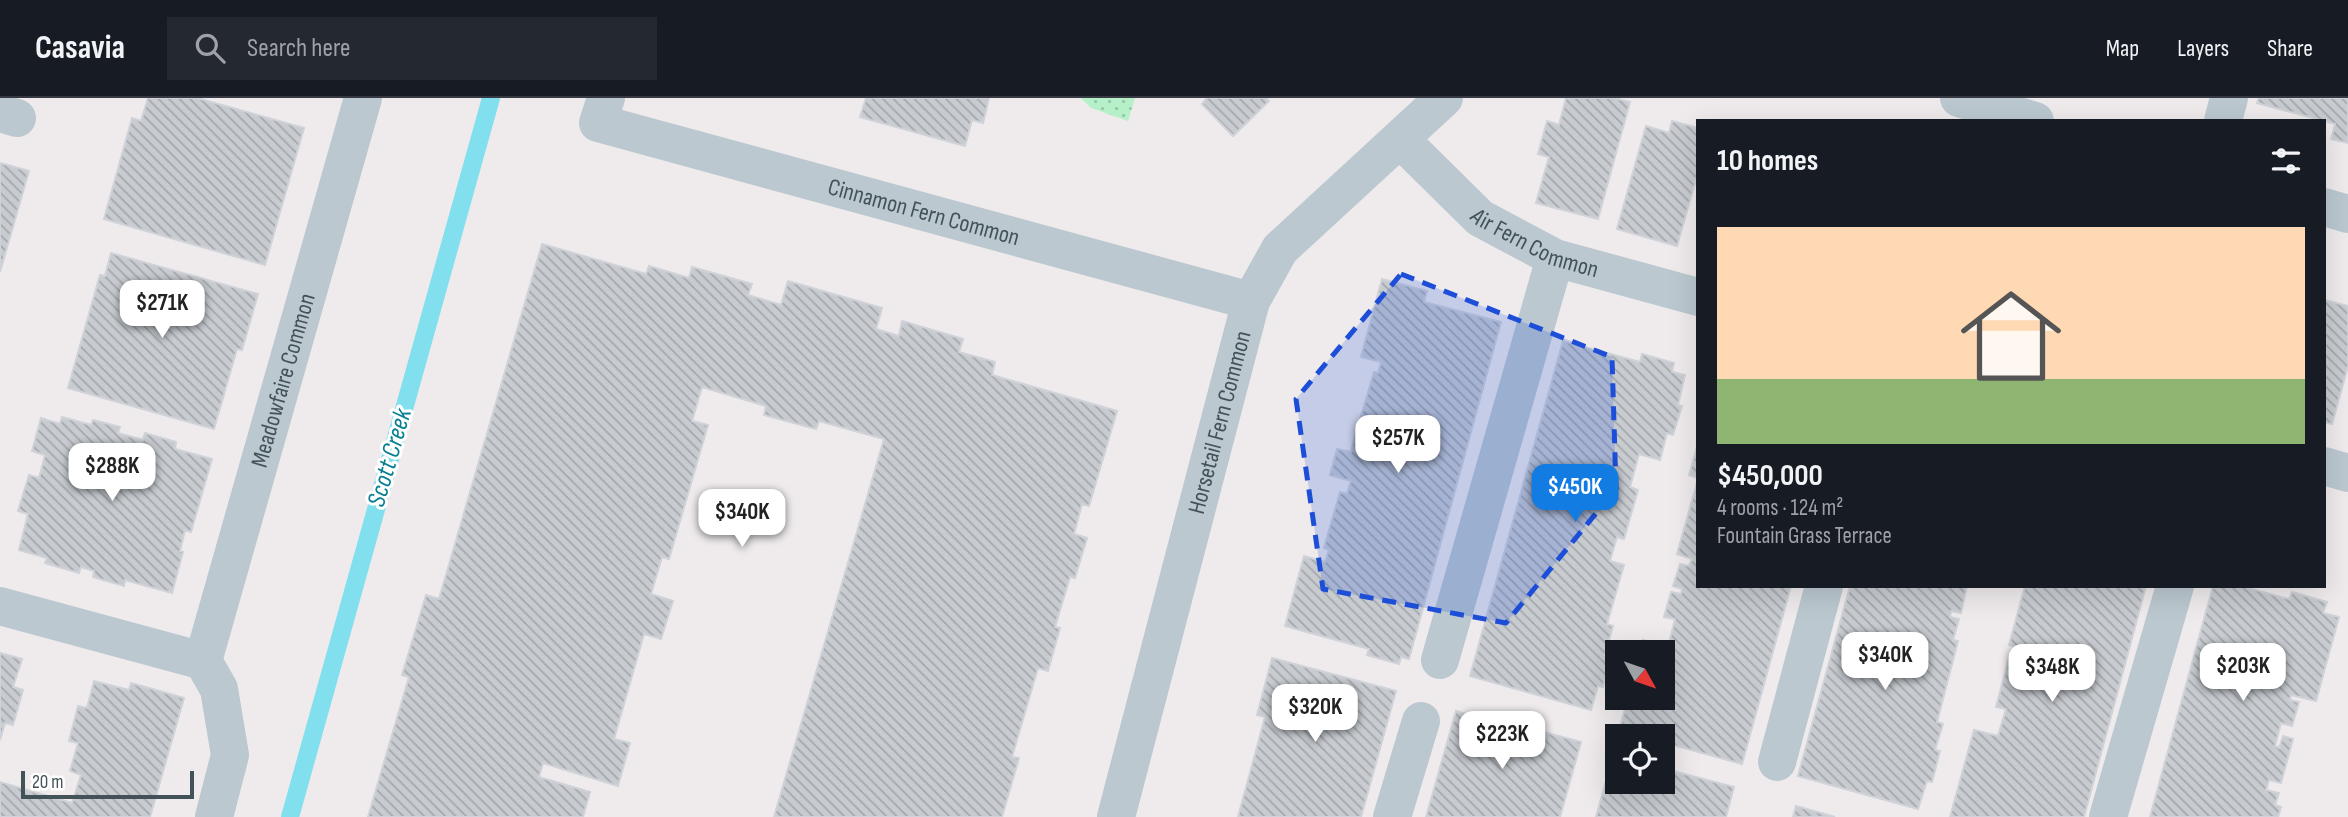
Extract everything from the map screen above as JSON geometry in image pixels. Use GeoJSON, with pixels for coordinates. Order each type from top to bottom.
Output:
{"type":"FeatureCollection","features":[{"type":"Feature","properties":{"kind":"street","name":"Meadowfaire Common"},"geometry":{"type":"LineString","coordinates":[[203,662],[363,98]]}},
{"type":"Feature","properties":{"kind":"street","name":"Horsetail Fern Common"},"geometry":{"type":"LineString","coordinates":[[1115,817],[1251,301],[1280,249],[1444,98]]}},
{"type":"Feature","properties":{"kind":"street"},"geometry":{"type":"LineString","coordinates":[[1959,98],[2028,119]]}},
{"type":"Feature","properties":{"kind":"street"},"geometry":{"type":"LineString","coordinates":[[2224,119],[2229,98]]}},
{"type":"Feature","properties":{"kind":"street","name":"Cinnamon Fern Common"},"geometry":{"type":"LineString","coordinates":[[602,111],[1251,301]]}},
{"type":"Feature","properties":{"kind":"street","name":"Air Fern Common"},"geometry":{"type":"LineString","coordinates":[[1401,140],[1480,218],[1555,258],[1696,296]]}},
{"type":"Feature","properties":{"kind":"street"},"geometry":{"type":"LineString","coordinates":[[2326,208],[2348,214]]}},
{"type":"Feature","properties":{"kind":"street"},"geometry":{"type":"LineString","coordinates":[[1440,660],[1555,258]]}},
{"type":"Feature","properties":{"kind":"street"},"geometry":{"type":"LineString","coordinates":[[2326,467],[2348,473]]}},
{"type":"Feature","properties":{"kind":"street"},"geometry":{"type":"LineString","coordinates":[[1777,761],[1823,588]]}},
{"type":"Feature","properties":{"kind":"street"},"geometry":{"type":"LineString","coordinates":[[2108,817],[2174,588]]}},
{"type":"Feature","properties":{"kind":"street"},"geometry":{"type":"LineString","coordinates":[[0,606],[203,662],[219,689],[230,755],[214,817]]}},
{"type":"Feature","properties":{"kind":"street"},"geometry":{"type":"LineString","coordinates":[[1392,817],[1421,721]]}},
{"type":"Feature","properties":{"kind":"highlighted area"},"geometry":{"type":"Polygon","coordinates":[[[1401,274],[1612,357],[1616,489],[1506,623],[1323,589],[1296,399],[1401,274]]]}},
{"type":"Feature","properties":{"kind":"green space"},"geometry":{"type":"Polygon","coordinates":[[[1081,98],[1135,98],[1128,121],[1091,108],[1081,98]]]}},
{"type":"Feature","properties":{"kind":"building"},"geometry":{"type":"Polygon","coordinates":[[[148,98],[197,98],[304,128],[265,265],[104,219],[132,118],[141,121],[148,98]]]}},
{"type":"Feature","properties":{"kind":"building"},"geometry":{"type":"Polygon","coordinates":[[[866,98],[989,98],[983,123],[972,120],[965,146],[860,117],[866,98]]]}},
{"type":"Feature","properties":{"kind":"building"},"geometry":{"type":"Polygon","coordinates":[[[1207,98],[1266,98],[1269,101],[1233,136],[1202,104],[1207,98]]]}},
{"type":"Feature","properties":{"kind":"building"},"geometry":{"type":"Polygon","coordinates":[[[1566,98],[1614,98],[1630,102],[1598,219],[1536,203],[1549,157],[1538,154],[1547,121],[1559,125],[1566,98]]]}},
{"type":"Feature","properties":{"kind":"building"},"geometry":{"type":"Polygon","coordinates":[[[2259,98],[2348,98],[2348,143],[2331,139],[2335,124],[2326,122],[2326,119],[2316,119],[2257,103],[2259,98]]]}},
{"type":"Feature","properties":{"kind":"building"},"geometry":{"type":"Polygon","coordinates":[[[1672,121],[1696,127],[1696,180],[1677,246],[1617,229],[1646,126],[1669,133],[1672,121]]]}},
{"type":"Feature","properties":{"kind":"building"},"geometry":{"type":"Polygon","coordinates":[[[0,163],[29,171],[0,272],[0,163]]]}},
{"type":"Feature","properties":{"kind":"building"},"geometry":{"type":"Polygon","coordinates":[[[542,244],[646,274],[649,266],[689,278],[692,267],[752,284],[748,295],[781,305],[788,281],[882,308],[876,329],[899,336],[902,321],[963,339],[959,352],[995,362],[992,375],[1117,411],[1089,506],[1082,504],[1074,534],[1087,538],[1075,578],[1070,577],[1055,627],[1060,628],[1048,671],[1038,668],[1012,757],[1019,758],[1002,817],[774,817],[884,439],[819,421],[816,429],[764,415],[766,406],[702,387],[692,421],[708,425],[669,559],[662,557],[651,594],[673,601],[661,639],[644,634],[614,739],[630,743],[618,786],[543,763],[539,777],[590,792],[583,817],[368,817],[409,677],[402,675],[426,595],[439,599],[542,244]]]}},
{"type":"Feature","properties":{"kind":"building"},"geometry":{"type":"Polygon","coordinates":[[[111,253],[258,294],[242,350],[237,349],[214,429],[68,388],[100,275],[105,276],[111,253]]]}},
{"type":"Feature","properties":{"kind":"building"},"geometry":{"type":"Polygon","coordinates":[[[1382,279],[1427,291],[1424,302],[1501,322],[1409,659],[1401,657],[1399,664],[1367,655],[1369,649],[1285,626],[1304,556],[1325,562],[1329,550],[1324,548],[1340,492],[1347,494],[1351,481],[1330,475],[1337,449],[1351,452],[1357,429],[1365,431],[1366,425],[1359,423],[1374,372],[1378,373],[1381,362],[1361,357],[1382,279]]]}},
{"type":"Feature","properties":{"kind":"building"},"geometry":{"type":"Polygon","coordinates":[[[2326,300],[2348,306],[2348,366],[2332,424],[2326,422],[2326,300]]]}},
{"type":"Feature","properties":{"kind":"building"},"geometry":{"type":"Polygon","coordinates":[[[1563,341],[1640,362],[1642,354],[1674,363],[1672,372],[1685,375],[1678,405],[1682,406],[1673,435],[1667,433],[1660,460],[1639,454],[1630,487],[1638,490],[1624,539],[1617,537],[1610,561],[1624,565],[1607,624],[1613,626],[1609,640],[1605,640],[1605,679],[1603,687],[1598,686],[1591,710],[1470,676],[1563,341]]]}},
{"type":"Feature","properties":{"kind":"building"},"geometry":{"type":"Polygon","coordinates":[[[62,417],[91,425],[93,420],[120,427],[118,433],[143,440],[145,433],[176,442],[175,449],[212,459],[191,532],[185,530],[180,551],[183,552],[172,593],[125,580],[124,586],[93,577],[94,571],[81,567],[79,573],[45,563],[47,558],[19,550],[28,514],[18,511],[29,475],[39,478],[45,455],[32,451],[41,418],[60,424],[62,417]]]}},
{"type":"Feature","properties":{"kind":"building"},"geometry":{"type":"Polygon","coordinates":[[[1696,450],[1696,477],[1689,475],[1696,450]]]}},
{"type":"Feature","properties":{"kind":"building"},"geometry":{"type":"Polygon","coordinates":[[[1696,486],[1696,588],[1790,588],[1742,764],[1675,746],[1675,724],[1621,724],[1625,710],[1675,710],[1675,640],[1670,640],[1675,619],[1664,617],[1671,592],[1681,594],[1682,589],[1673,586],[1680,564],[1689,566],[1692,559],[1677,554],[1696,486]]]}},
{"type":"Feature","properties":{"kind":"building"},"geometry":{"type":"Polygon","coordinates":[[[1849,588],[1967,588],[1961,613],[1951,611],[1950,617],[1959,619],[1953,640],[1958,641],[1937,722],[1943,724],[1935,750],[1940,751],[1932,782],[1927,781],[1918,809],[1798,776],[1849,588]]]}},
{"type":"Feature","properties":{"kind":"building"},"geometry":{"type":"Polygon","coordinates":[[[2024,588],[2145,588],[2084,817],[1950,817],[1974,730],[1998,736],[2006,709],[1996,707],[2010,654],[2019,656],[2021,648],[2009,645],[2024,588]]]}},
{"type":"Feature","properties":{"kind":"building"},"geometry":{"type":"Polygon","coordinates":[[[2212,588],[2248,588],[2289,599],[2292,592],[2327,602],[2323,613],[2339,617],[2316,701],[2291,695],[2290,700],[2299,702],[2292,726],[2281,723],[2275,746],[2279,748],[2283,736],[2293,739],[2281,783],[2269,780],[2266,790],[2279,793],[2275,805],[2281,807],[2278,817],[2150,817],[2212,588]]]}},
{"type":"Feature","properties":{"kind":"building"},"geometry":{"type":"Polygon","coordinates":[[[0,653],[22,659],[13,687],[23,690],[13,725],[5,723],[0,740],[0,653]]]}},
{"type":"Feature","properties":{"kind":"building"},"geometry":{"type":"Polygon","coordinates":[[[1272,658],[1396,691],[1361,817],[1238,817],[1265,717],[1257,715],[1272,658]]]}},
{"type":"Feature","properties":{"kind":"building"},"geometry":{"type":"Polygon","coordinates":[[[94,681],[129,690],[131,683],[184,698],[150,817],[0,817],[0,782],[72,803],[81,775],[70,771],[78,743],[69,741],[78,706],[87,708],[94,681]]]}},
{"type":"Feature","properties":{"kind":"building"},"geometry":{"type":"Polygon","coordinates":[[[1456,711],[1469,715],[1470,712],[1581,742],[1560,817],[1426,817],[1456,711]]]}},
{"type":"Feature","properties":{"kind":"building"},"geometry":{"type":"Polygon","coordinates":[[[1675,771],[1734,787],[1726,817],[1596,817],[1605,784],[1605,794],[1675,794],[1675,771]]]}},
{"type":"Feature","properties":{"kind":"building"},"geometry":{"type":"Polygon","coordinates":[[[1796,806],[1835,817],[1793,817],[1796,806]]]}},
{"type":"Feature","properties":{"kind":"waterway","name":"Scott Creek"},"geometry":{"type":"LineString","coordinates":[[290,817],[491,98]]}}]}
